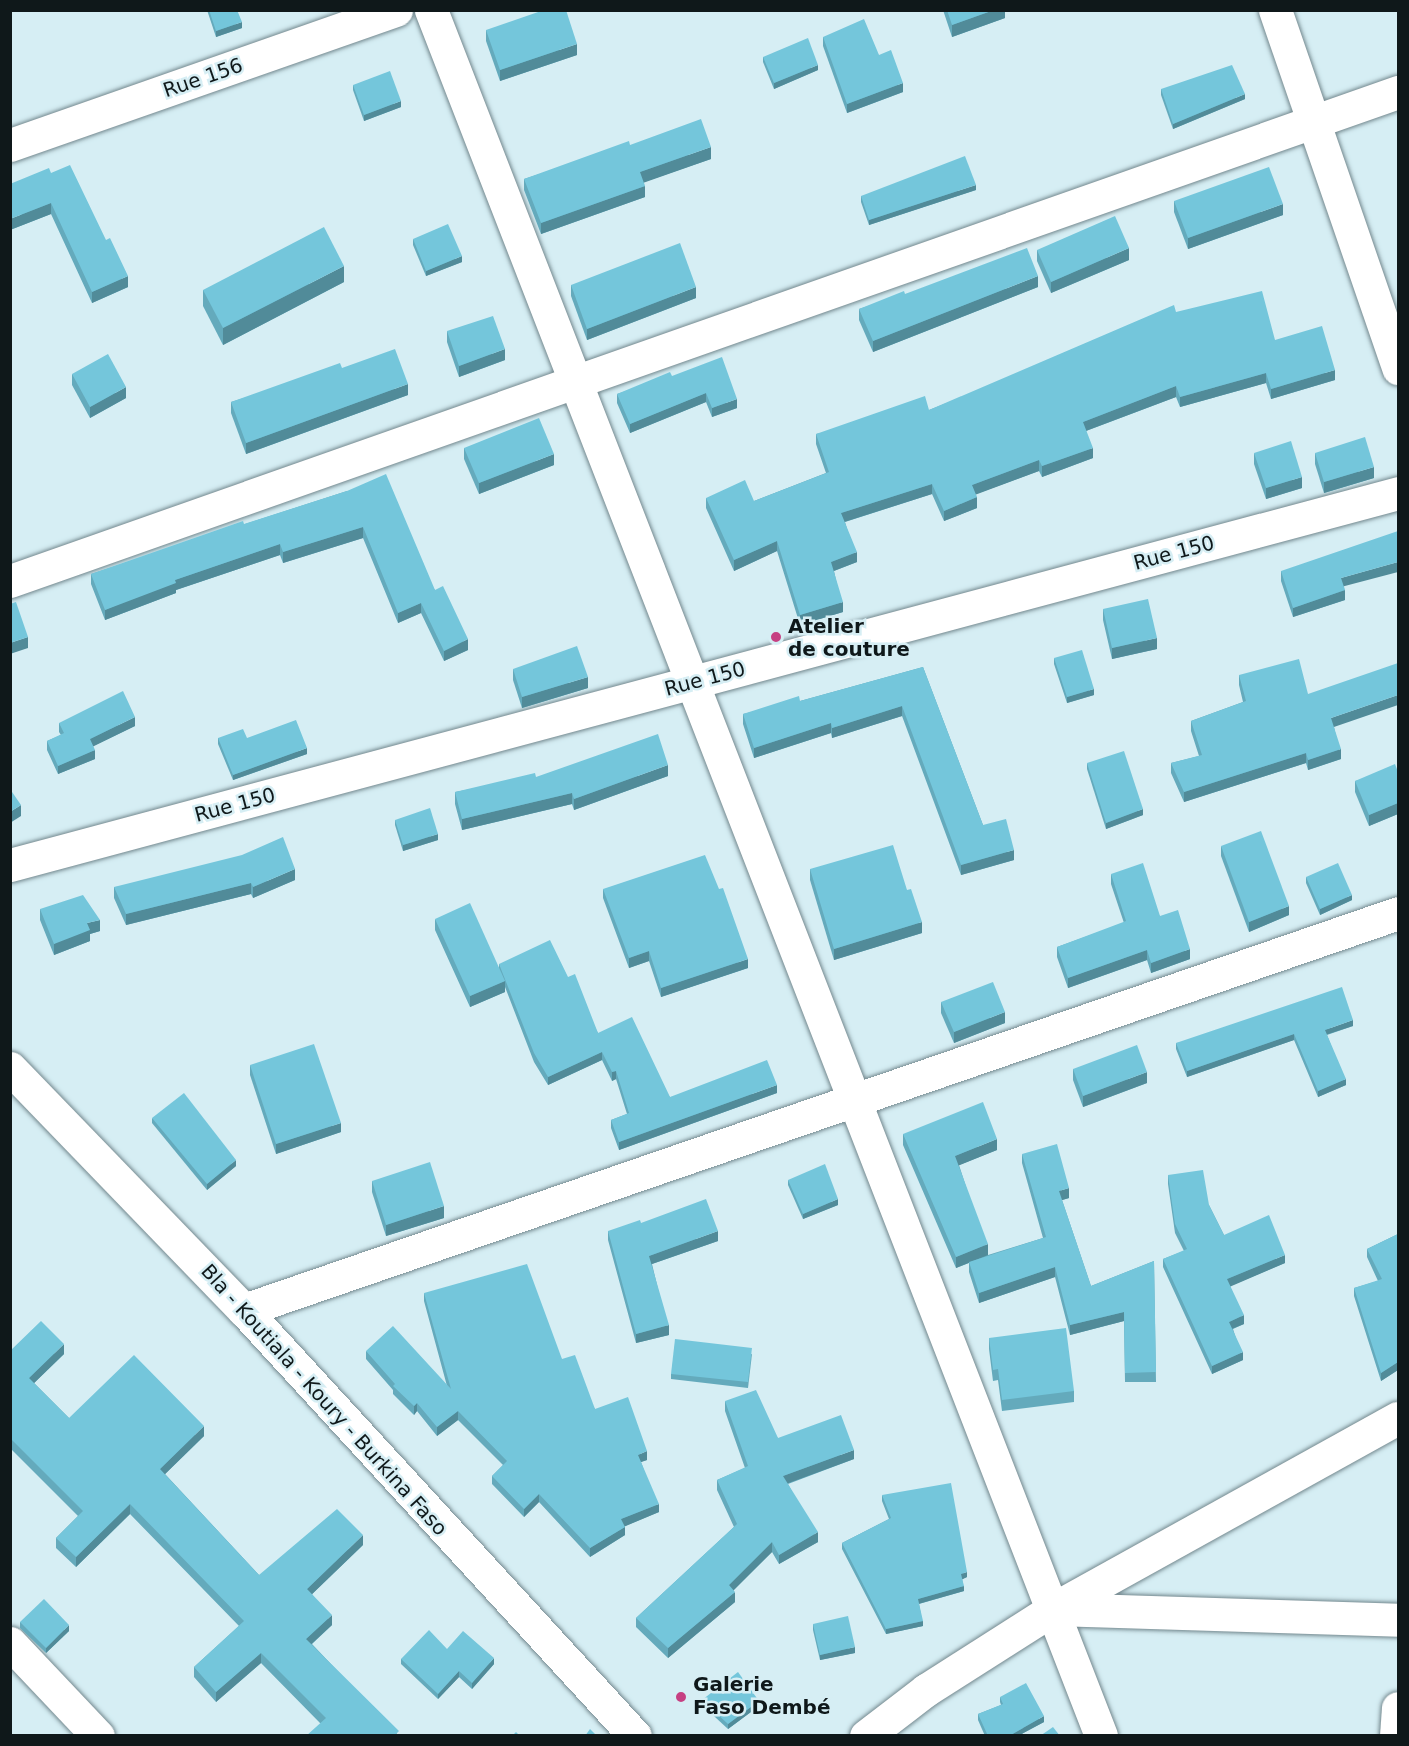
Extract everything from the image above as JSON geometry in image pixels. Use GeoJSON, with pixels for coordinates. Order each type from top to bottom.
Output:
{"type":"FeatureCollection","features":[{"type":"Feature","properties":{"kind":"street","name":"Rue 156"},"geometry":{"type":"LineString","coordinates":[[10,144],[396,10]]}},
{"type":"Feature","properties":{"kind":"street"},"geometry":{"type":"LineString","coordinates":[[431,10],[1101,1736]]}},
{"type":"Feature","properties":{"kind":"street"},"geometry":{"type":"LineString","coordinates":[[1275,10],[1398,368]]}},
{"type":"Feature","properties":{"kind":"street"},"geometry":{"type":"LineString","coordinates":[[10,581],[1398,92]]}},
{"type":"Feature","properties":{"kind":"street","name":"Rue 150"},"geometry":{"type":"LineString","coordinates":[[10,865],[1398,493]]}},
{"type":"Feature","properties":{"kind":"street"},"geometry":{"type":"LineString","coordinates":[[244,1310],[1398,913]]}},
{"type":"Feature","properties":{"kind":"street","name":"Bla - Koutiala - Koury - Burkina Faso"},"geometry":{"type":"LineString","coordinates":[[10,1068],[244,1310],[635,1736]]}},
{"type":"Feature","properties":{"kind":"street"},"geometry":{"type":"LineString","coordinates":[[867,1736],[926,1689],[1053,1609],[1398,1418]]}},
{"type":"Feature","properties":{"kind":"street"},"geometry":{"type":"LineString","coordinates":[[1053,1609],[1398,1620]]}},
{"type":"Feature","properties":{"kind":"street"},"geometry":{"type":"LineString","coordinates":[[10,1643],[98,1736]]}},
{"type":"Feature","properties":{"kind":"street"},"geometry":{"type":"LineString","coordinates":[[1396,1736],[1398,1708]]}},
{"type":"Feature","properties":{"kind":"building"},"geometry":{"type":"Polygon","coordinates":[[[209,10],[237,10],[242,22],[216,31],[209,10]]]}},
{"type":"Feature","properties":{"kind":"building"},"geometry":{"type":"Polygon","coordinates":[[[544,10],[566,10],[577,44],[500,70],[486,30],[544,10]]]}},
{"type":"Feature","properties":{"kind":"building"},"geometry":{"type":"Polygon","coordinates":[[[947,10],[994,10],[952,25],[947,10]]]}},
{"type":"Feature","properties":{"kind":"building"},"geometry":{"type":"Polygon","coordinates":[[[864,19],[879,55],[891,50],[903,83],[847,104],[823,37],[864,19]]]}},
{"type":"Feature","properties":{"kind":"building"},"geometry":{"type":"Polygon","coordinates":[[[808,38],[818,65],[774,83],[763,57],[808,38]]]}},
{"type":"Feature","properties":{"kind":"building"},"geometry":{"type":"Polygon","coordinates":[[[1232,65],[1245,94],[1173,124],[1161,89],[1232,65]]]}},
{"type":"Feature","properties":{"kind":"building"},"geometry":{"type":"Polygon","coordinates":[[[390,71],[401,101],[364,115],[353,85],[390,71]]]}},
{"type":"Feature","properties":{"kind":"building"},"geometry":{"type":"Polygon","coordinates":[[[701,119],[711,147],[640,172],[645,186],[541,223],[524,179],[629,141],[630,145],[701,119]]]}},
{"type":"Feature","properties":{"kind":"building"},"geometry":{"type":"Polygon","coordinates":[[[965,156],[976,185],[869,220],[861,196],[965,156]]]}},
{"type":"Feature","properties":{"kind":"building"},"geometry":{"type":"Polygon","coordinates":[[[70,165],[106,240],[110,238],[128,276],[92,292],[51,203],[10,219],[10,184],[49,168],[51,173],[70,165]]]}},
{"type":"Feature","properties":{"kind":"building"},"geometry":{"type":"Polygon","coordinates":[[[1269,167],[1283,204],[1188,238],[1174,201],[1269,167]]]}},
{"type":"Feature","properties":{"kind":"building"},"geometry":{"type":"Polygon","coordinates":[[[1115,216],[1129,248],[1051,282],[1037,250],[1115,216]]]}},
{"type":"Feature","properties":{"kind":"building"},"geometry":{"type":"Polygon","coordinates":[[[448,224],[462,256],[426,271],[413,239],[448,224]]]}},
{"type":"Feature","properties":{"kind":"building"},"geometry":{"type":"Polygon","coordinates":[[[324,227],[344,266],[223,328],[203,290],[324,227]]]}},
{"type":"Feature","properties":{"kind":"building"},"geometry":{"type":"Polygon","coordinates":[[[680,243],[696,287],[587,329],[571,285],[680,243]]]}},
{"type":"Feature","properties":{"kind":"building"},"geometry":{"type":"Polygon","coordinates":[[[1027,248],[1038,276],[873,341],[859,309],[1027,248]]]}},
{"type":"Feature","properties":{"kind":"building"},"geometry":{"type":"Polygon","coordinates":[[[1262,291],[1275,340],[1322,326],[1335,370],[1271,389],[1266,373],[1180,397],[1176,386],[1083,422],[1093,448],[1042,466],[1039,460],[972,485],[977,497],[944,511],[932,484],[841,513],[857,552],[831,562],[843,602],[800,615],[777,541],[734,560],[706,498],[745,480],[754,501],[829,472],[816,434],[925,396],[929,410],[1174,305],[1176,312],[1262,291]]]}},
{"type":"Feature","properties":{"kind":"building"},"geometry":{"type":"Polygon","coordinates":[[[493,316],[505,349],[459,366],[447,331],[493,316]]]}},
{"type":"Feature","properties":{"kind":"building"},"geometry":{"type":"Polygon","coordinates":[[[395,349],[408,384],[246,443],[231,402],[340,363],[342,368],[395,349]]]}},
{"type":"Feature","properties":{"kind":"building"},"geometry":{"type":"Polygon","coordinates":[[[108,354],[126,387],[90,407],[72,374],[108,354]]]}},
{"type":"Feature","properties":{"kind":"building"},"geometry":{"type":"Polygon","coordinates":[[[722,357],[737,399],[712,408],[706,393],[630,424],[617,394],[670,372],[672,376],[722,357]]]}},
{"type":"Feature","properties":{"kind":"building"},"geometry":{"type":"Polygon","coordinates":[[[539,418],[554,454],[479,483],[464,448],[539,418]]]}},
{"type":"Feature","properties":{"kind":"building"},"geometry":{"type":"Polygon","coordinates":[[[1365,437],[1374,467],[1324,482],[1315,453],[1365,437]]]}},
{"type":"Feature","properties":{"kind":"building"},"geometry":{"type":"Polygon","coordinates":[[[1291,441],[1302,477],[1266,488],[1254,453],[1291,441]]]}},
{"type":"Feature","properties":{"kind":"building"},"geometry":{"type":"Polygon","coordinates":[[[386,474],[435,590],[443,586],[468,639],[444,651],[421,603],[398,613],[363,527],[283,552],[280,544],[175,580],[176,583],[105,610],[91,574],[243,521],[244,524],[347,491],[386,474]]]}},
{"type":"Feature","properties":{"kind":"building"},"geometry":{"type":"Polygon","coordinates":[[[1398,531],[1398,562],[1341,578],[1345,590],[1293,608],[1281,571],[1398,531]]]}},
{"type":"Feature","properties":{"kind":"building"},"geometry":{"type":"Polygon","coordinates":[[[1148,599],[1157,638],[1112,648],[1103,609],[1148,599]]]}},
{"type":"Feature","properties":{"kind":"building"},"geometry":{"type":"Polygon","coordinates":[[[16,602],[28,637],[10,643],[10,604],[16,602]]]}},
{"type":"Feature","properties":{"kind":"building"},"geometry":{"type":"Polygon","coordinates":[[[577,646],[588,677],[522,697],[513,669],[577,646]]]}},
{"type":"Feature","properties":{"kind":"building"},"geometry":{"type":"Polygon","coordinates":[[[1082,650],[1094,689],[1067,697],[1054,658],[1082,650]]]}},
{"type":"Feature","properties":{"kind":"building"},"geometry":{"type":"Polygon","coordinates":[[[1299,659],[1308,694],[1398,663],[1398,695],[1331,718],[1341,749],[1308,760],[1306,753],[1184,792],[1171,763],[1202,755],[1191,721],[1246,701],[1239,675],[1299,659]]]}},
{"type":"Feature","properties":{"kind":"building"},"geometry":{"type":"Polygon","coordinates":[[[923,667],[983,825],[1006,819],[1014,850],[961,865],[902,706],[832,728],[831,723],[754,748],[743,714],[799,696],[800,701],[923,667]]]}},
{"type":"Feature","properties":{"kind":"building"},"geometry":{"type":"Polygon","coordinates":[[[123,691],[135,717],[90,739],[95,750],[58,766],[47,741],[64,733],[59,723],[123,691]]]}},
{"type":"Feature","properties":{"kind":"building"},"geometry":{"type":"Polygon","coordinates":[[[296,720],[307,748],[233,775],[218,738],[243,729],[247,738],[296,720]]]}},
{"type":"Feature","properties":{"kind":"building"},"geometry":{"type":"Polygon","coordinates":[[[658,734],[668,765],[574,799],[572,793],[462,819],[455,792],[535,773],[536,777],[658,734]]]}},
{"type":"Feature","properties":{"kind":"building"},"geometry":{"type":"Polygon","coordinates":[[[1124,751],[1143,809],[1106,823],[1087,763],[1124,751]]]}},
{"type":"Feature","properties":{"kind":"building"},"geometry":{"type":"Polygon","coordinates":[[[1395,764],[1398,772],[1398,803],[1369,815],[1355,781],[1395,764]]]}},
{"type":"Feature","properties":{"kind":"building"},"geometry":{"type":"Polygon","coordinates":[[[10,789],[21,805],[10,812],[10,789]]]}},
{"type":"Feature","properties":{"kind":"building"},"geometry":{"type":"Polygon","coordinates":[[[430,808],[438,834],[403,845],[395,820],[430,808]]]}},
{"type":"Feature","properties":{"kind":"building"},"geometry":{"type":"Polygon","coordinates":[[[1261,831],[1289,906],[1249,922],[1221,846],[1261,831]]]}},
{"type":"Feature","properties":{"kind":"building"},"geometry":{"type":"Polygon","coordinates":[[[283,837],[295,869],[253,887],[251,883],[126,914],[114,887],[242,855],[283,837]]]}},
{"type":"Feature","properties":{"kind":"building"},"geometry":{"type":"Polygon","coordinates":[[[893,845],[907,890],[911,889],[922,922],[834,949],[810,869],[893,845]]]}},
{"type":"Feature","properties":{"kind":"building"},"geometry":{"type":"Polygon","coordinates":[[[705,855],[719,889],[723,888],[748,959],[661,988],[649,951],[629,958],[603,889],[705,855]]]}},
{"type":"Feature","properties":{"kind":"building"},"geometry":{"type":"Polygon","coordinates":[[[1143,863],[1160,916],[1178,910],[1190,949],[1151,963],[1147,950],[1068,978],[1057,947],[1126,921],[1111,874],[1143,863]]]}},
{"type":"Feature","properties":{"kind":"building"},"geometry":{"type":"Polygon","coordinates":[[[1338,863],[1352,895],[1320,909],[1306,877],[1338,863]]]}},
{"type":"Feature","properties":{"kind":"building"},"geometry":{"type":"Polygon","coordinates":[[[83,895],[100,920],[87,923],[90,930],[54,944],[40,909],[83,895]]]}},
{"type":"Feature","properties":{"kind":"building"},"geometry":{"type":"Polygon","coordinates":[[[470,903],[505,981],[470,996],[435,919],[470,903]]]}},
{"type":"Feature","properties":{"kind":"building"},"geometry":{"type":"Polygon","coordinates":[[[550,940],[568,977],[575,974],[598,1033],[632,1017],[670,1097],[767,1060],[777,1085],[619,1142],[611,1120],[629,1113],[616,1071],[612,1072],[602,1052],[548,1077],[534,1053],[499,964],[550,940]]]}},
{"type":"Feature","properties":{"kind":"building"},"geometry":{"type":"Polygon","coordinates":[[[993,982],[1005,1012],[954,1032],[941,1002],[993,982]]]}},
{"type":"Feature","properties":{"kind":"building"},"geometry":{"type":"Polygon","coordinates":[[[1342,987],[1353,1020],[1325,1030],[1346,1079],[1318,1091],[1294,1034],[1187,1071],[1176,1043],[1342,987]]]}},
{"type":"Feature","properties":{"kind":"building"},"geometry":{"type":"Polygon","coordinates":[[[314,1044],[341,1123],[276,1144],[250,1065],[314,1044]]]}},
{"type":"Feature","properties":{"kind":"building"},"geometry":{"type":"Polygon","coordinates":[[[1137,1045],[1147,1072],[1083,1096],[1073,1069],[1137,1045]]]}},
{"type":"Feature","properties":{"kind":"building"},"geometry":{"type":"Polygon","coordinates":[[[184,1093],[236,1160],[207,1184],[152,1118],[184,1093]]]}},
{"type":"Feature","properties":{"kind":"building"},"geometry":{"type":"Polygon","coordinates":[[[983,1102],[997,1139],[955,1156],[988,1244],[956,1257],[903,1134],[983,1102]]]}},
{"type":"Feature","properties":{"kind":"building"},"geometry":{"type":"Polygon","coordinates":[[[1057,1144],[1069,1188],[1059,1191],[1091,1286],[1154,1261],[1156,1372],[1125,1373],[1124,1312],[1070,1325],[1055,1267],[979,1293],[969,1262],[1046,1237],[1022,1154],[1057,1144]]]}},
{"type":"Feature","properties":{"kind":"building"},"geometry":{"type":"Polygon","coordinates":[[[430,1162],[444,1206],[386,1225],[372,1181],[430,1162]]]}},
{"type":"Feature","properties":{"kind":"building"},"geometry":{"type":"Polygon","coordinates":[[[825,1164],[838,1199],[803,1214],[788,1180],[825,1164]]]}},
{"type":"Feature","properties":{"kind":"building"},"geometry":{"type":"Polygon","coordinates":[[[1203,1170],[1209,1205],[1224,1235],[1269,1215],[1285,1255],[1227,1279],[1244,1315],[1229,1322],[1243,1352],[1212,1366],[1163,1259],[1187,1249],[1175,1224],[1168,1175],[1203,1170]]]}},
{"type":"Feature","properties":{"kind":"building"},"geometry":{"type":"Polygon","coordinates":[[[706,1199],[718,1231],[649,1256],[669,1325],[636,1334],[608,1231],[640,1220],[641,1223],[706,1199]]]}},
{"type":"Feature","properties":{"kind":"building"},"geometry":{"type":"Polygon","coordinates":[[[1398,1234],[1398,1362],[1381,1373],[1354,1288],[1382,1279],[1367,1249],[1398,1234]]]}},
{"type":"Feature","properties":{"kind":"building"},"geometry":{"type":"Polygon","coordinates":[[[527,1264],[562,1359],[575,1355],[595,1409],[628,1397],[647,1451],[638,1455],[659,1504],[621,1519],[625,1527],[590,1548],[539,1494],[524,1509],[492,1476],[507,1461],[458,1411],[437,1427],[417,1403],[414,1406],[393,1386],[395,1384],[366,1351],[393,1326],[451,1389],[424,1293],[527,1264]]]}},
{"type":"Feature","properties":{"kind":"building"},"geometry":{"type":"Polygon","coordinates":[[[41,1321],[64,1344],[29,1378],[69,1418],[134,1355],[204,1426],[160,1469],[259,1575],[337,1509],[363,1535],[307,1589],[332,1615],[306,1639],[399,1731],[394,1736],[306,1736],[326,1718],[261,1653],[216,1692],[194,1667],[244,1621],[130,1504],[76,1557],[56,1538],[83,1511],[10,1438],[10,1351],[41,1321]]]}},
{"type":"Feature","properties":{"kind":"building"},"geometry":{"type":"Polygon","coordinates":[[[1066,1328],[1074,1391],[1002,1400],[998,1369],[993,1370],[989,1338],[1066,1328]]]}},
{"type":"Feature","properties":{"kind":"building"},"geometry":{"type":"Polygon","coordinates":[[[675,1339],[752,1348],[748,1382],[671,1374],[675,1339]]]}},
{"type":"Feature","properties":{"kind":"building"},"geometry":{"type":"Polygon","coordinates":[[[756,1390],[778,1438],[841,1415],[854,1450],[783,1476],[818,1532],[779,1555],[772,1542],[729,1585],[735,1592],[668,1648],[636,1618],[737,1524],[717,1480],[748,1466],[725,1401],[756,1390]]]}},
{"type":"Feature","properties":{"kind":"building"},"geometry":{"type":"Polygon","coordinates":[[[951,1483],[967,1572],[961,1574],[964,1586],[918,1599],[923,1621],[886,1629],[842,1543],[891,1518],[882,1495],[951,1483]]]}},
{"type":"Feature","properties":{"kind":"building"},"geometry":{"type":"Polygon","coordinates":[[[44,1599],[69,1625],[46,1648],[20,1622],[44,1599]]]}},
{"type":"Feature","properties":{"kind":"building"},"geometry":{"type":"Polygon","coordinates":[[[848,1616],[855,1647],[820,1655],[813,1624],[848,1616]]]}},
{"type":"Feature","properties":{"kind":"building"},"geometry":{"type":"Polygon","coordinates":[[[429,1630],[447,1649],[463,1631],[494,1658],[472,1683],[459,1671],[438,1694],[401,1659],[429,1630]]]}},
{"type":"Feature","properties":{"kind":"building"},"geometry":{"type":"Polygon","coordinates":[[[738,1672],[759,1701],[728,1724],[702,1700],[738,1672]]]}},
{"type":"Feature","properties":{"kind":"building"},"geometry":{"type":"Polygon","coordinates":[[[1026,1683],[1044,1716],[1009,1736],[988,1736],[978,1714],[1003,1704],[1000,1697],[1026,1683]]]}},
{"type":"Feature","properties":{"kind":"building"},"geometry":{"type":"Polygon","coordinates":[[[1053,1727],[1060,1736],[1040,1736],[1053,1727]]]}},
{"type":"Feature","properties":{"kind":"building"},"geometry":{"type":"Polygon","coordinates":[[[590,1729],[597,1736],[585,1736],[590,1729]]]}},
{"type":"Feature","properties":{"kind":"place","name":"Atelier de couture"},"geometry":{"type":"Point","coordinates":[776,637]}},
{"type":"Feature","properties":{"kind":"place","name":"Galerie Faso Dembé"},"geometry":{"type":"Point","coordinates":[681,1697]}}]}
